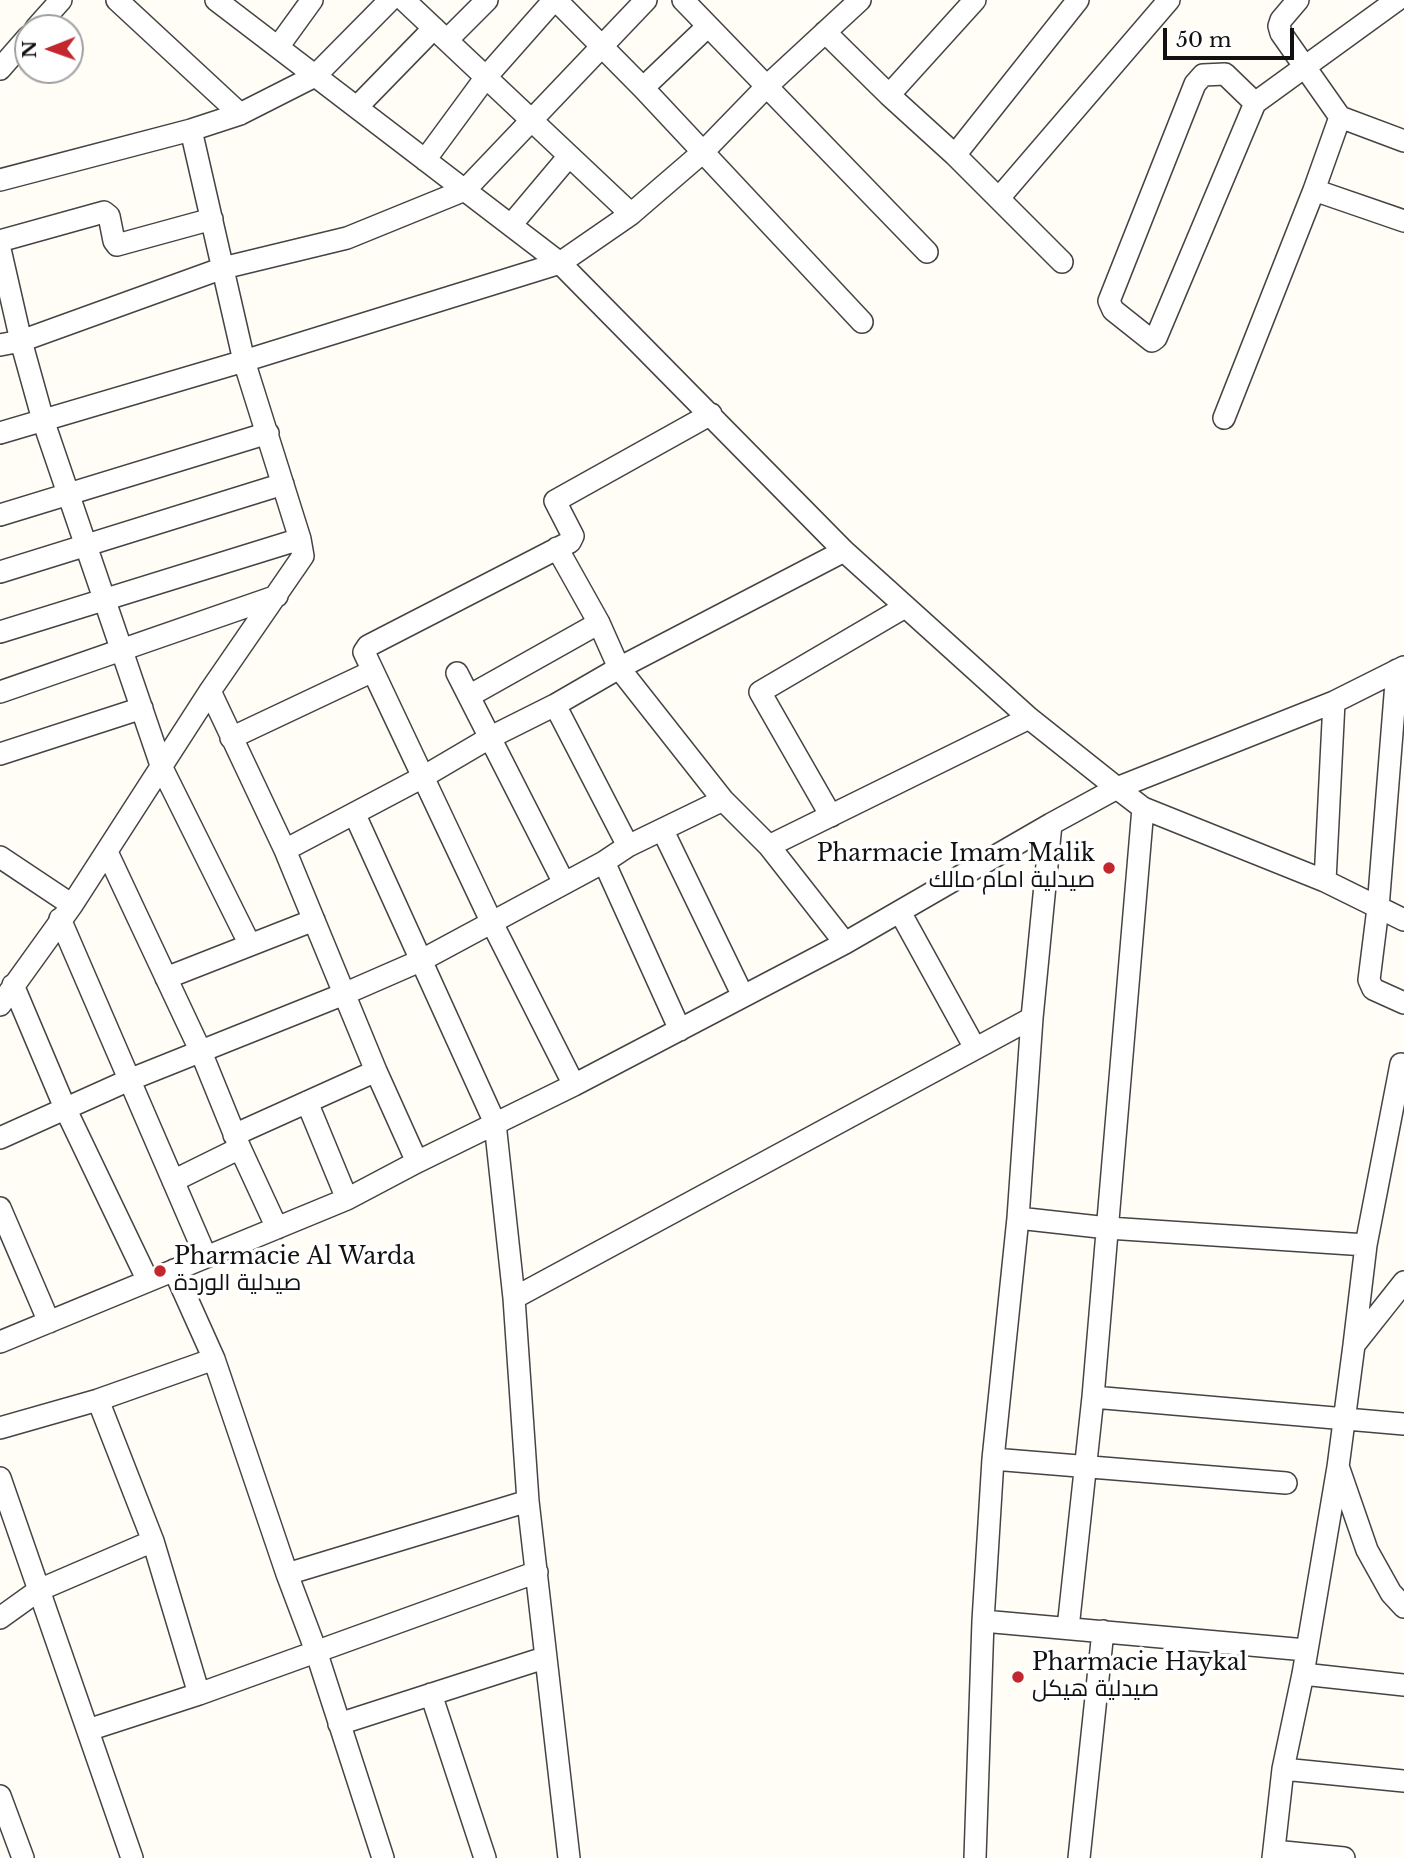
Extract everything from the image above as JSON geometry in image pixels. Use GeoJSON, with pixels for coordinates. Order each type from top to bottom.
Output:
{"type":"FeatureCollection","features":[{"type":"Feature","properties":{"kind":"street"},"geometry":{"type":"LineString","coordinates":[[48,14],[61,0]]}},
{"type":"Feature","properties":{"kind":"street"},"geometry":{"type":"LineString","coordinates":[[117,0],[240,114]]}},
{"type":"Feature","properties":{"kind":"street"},"geometry":{"type":"LineString","coordinates":[[216,0],[561,263],[844,551],[1029,718],[1117,788],[1143,808],[1325,881],[1404,920]]}},
{"type":"Feature","properties":{"kind":"street"},"geometry":{"type":"LineString","coordinates":[[278,47],[312,0]]}},
{"type":"Feature","properties":{"kind":"street"},"geometry":{"type":"LineString","coordinates":[[0,180],[191,130],[240,114],[315,76],[390,0]]}},
{"type":"Feature","properties":{"kind":"street"},"geometry":{"type":"LineString","coordinates":[[404,0],[631,214]]}},
{"type":"Feature","properties":{"kind":"street"},"geometry":{"type":"LineString","coordinates":[[357,107],[440,34],[487,0]]}},
{"type":"Feature","properties":{"kind":"street"},"geometry":{"type":"LineString","coordinates":[[425,160],[486,77],[555,0],[643,88],[862,322]]}},
{"type":"Feature","properties":{"kind":"street"},"geometry":{"type":"LineString","coordinates":[[10,343],[223,268],[347,238],[465,190],[646,0]]}},
{"type":"Feature","properties":{"kind":"street"},"geometry":{"type":"LineString","coordinates":[[683,0],[927,252]]}},
{"type":"Feature","properties":{"kind":"street"},"geometry":{"type":"LineString","coordinates":[[0,433],[561,263],[631,214],[703,152],[767,86],[860,0]]}},
{"type":"Feature","properties":{"kind":"street"},"geometry":{"type":"LineString","coordinates":[[889,96],[975,0]]}},
{"type":"Feature","properties":{"kind":"street"},"geometry":{"type":"LineString","coordinates":[[955,155],[1078,0]]}},
{"type":"Feature","properties":{"kind":"street"},"geometry":{"type":"LineString","coordinates":[[999,198],[1169,0]]}},
{"type":"Feature","properties":{"kind":"street"},"geometry":{"type":"LineString","coordinates":[[1298,0],[1284,14],[1279,26],[1281,33],[1340,117],[1404,141]]}},
{"type":"Feature","properties":{"kind":"street"},"geometry":{"type":"LineString","coordinates":[[1255,103],[1225,74],[1203,75],[1195,84],[1109,301],[1113,310],[1152,341],[1156,338],[1255,103],[1397,0]]}},
{"type":"Feature","properties":{"kind":"street"},"geometry":{"type":"LineString","coordinates":[[643,88],[708,26]]}},
{"type":"Feature","properties":{"kind":"street"},"geometry":{"type":"LineString","coordinates":[[825,32],[889,96],[955,155],[1062,262]]}},
{"type":"Feature","properties":{"kind":"street"},"geometry":{"type":"LineString","coordinates":[[0,69],[14,53]]}},
{"type":"Feature","properties":{"kind":"street"},"geometry":{"type":"LineString","coordinates":[[1224,418],[1340,117]]}},
{"type":"Feature","properties":{"kind":"street"},"geometry":{"type":"LineString","coordinates":[[0,1005],[107,852],[210,691],[303,556],[268,433],[244,361],[191,130]]}},
{"type":"Feature","properties":{"kind":"street"},"geometry":{"type":"LineString","coordinates":[[511,225],[569,156]]}},
{"type":"Feature","properties":{"kind":"street"},"geometry":{"type":"LineString","coordinates":[[1314,190],[1404,221]]}},
{"type":"Feature","properties":{"kind":"street"},"geometry":{"type":"LineString","coordinates":[[0,241],[104,212],[109,216],[117,245],[212,219]]}},
{"type":"Feature","properties":{"kind":"street"},"geometry":{"type":"LineString","coordinates":[[0,250],[10,343],[43,420],[162,768],[250,945]]}},
{"type":"Feature","properties":{"kind":"street"},"geometry":{"type":"LineString","coordinates":[[575,1085],[492,923],[364,652],[368,646],[570,542],[573,536],[555,501],[711,414]]}},
{"type":"Feature","properties":{"kind":"street"},"geometry":{"type":"LineString","coordinates":[[0,515],[268,433]]}},
{"type":"Feature","properties":{"kind":"street"},"geometry":{"type":"LineString","coordinates":[[0,572],[283,484]]}},
{"type":"Feature","properties":{"kind":"street"},"geometry":{"type":"LineString","coordinates":[[0,632],[300,539]]}},
{"type":"Feature","properties":{"kind":"street"},"geometry":{"type":"LineString","coordinates":[[557,548],[599,623],[619,668],[723,800],[769,846],[845,943]]}},
{"type":"Feature","properties":{"kind":"street"},"geometry":{"type":"LineString","coordinates":[[285,850],[423,778],[491,737],[555,705],[619,668],[844,551]]}},
{"type":"Feature","properties":{"kind":"street"},"geometry":{"type":"LineString","coordinates":[[0,692],[277,596]]}},
{"type":"Feature","properties":{"kind":"street"},"geometry":{"type":"LineString","coordinates":[[831,816],[760,692],[905,607]]}},
{"type":"Feature","properties":{"kind":"street"},"geometry":{"type":"LineString","coordinates":[[469,696],[599,623]]}},
{"type":"Feature","properties":{"kind":"street"},"geometry":{"type":"LineString","coordinates":[[0,1342],[347,1199],[575,1085],[845,943],[1117,788],[1334,702],[1401,669]]}},
{"type":"Feature","properties":{"kind":"street"},"geometry":{"type":"LineString","coordinates":[[1401,669],[1378,908],[1368,980],[1378,992],[1404,1003]]}},
{"type":"Feature","properties":{"kind":"street"},"geometry":{"type":"LineString","coordinates":[[231,738],[373,671]]}},
{"type":"Feature","properties":{"kind":"street"},"geometry":{"type":"LineString","coordinates":[[457,673],[564,883]]}},
{"type":"Feature","properties":{"kind":"street"},"geometry":{"type":"LineString","coordinates":[[210,691],[285,850],[376,1071],[417,1162]]}},
{"type":"Feature","properties":{"kind":"street"},"geometry":{"type":"LineString","coordinates":[[1325,881],[1334,702]]}},
{"type":"Feature","properties":{"kind":"street"},"geometry":{"type":"LineString","coordinates":[[555,705],[628,846]]}},
{"type":"Feature","properties":{"kind":"street"},"geometry":{"type":"LineString","coordinates":[[0,754],[142,708]]}},
{"type":"Feature","properties":{"kind":"street"},"geometry":{"type":"LineString","coordinates":[[769,846],[1029,718]]}},
{"type":"Feature","properties":{"kind":"street"},"geometry":{"type":"LineString","coordinates":[[0,1138],[129,1080],[422,960],[604,862],[628,846],[723,800]]}},
{"type":"Feature","properties":{"kind":"street"},"geometry":{"type":"LineString","coordinates":[[1068,1628],[1093,1397],[1143,808]]}},
{"type":"Feature","properties":{"kind":"street"},"geometry":{"type":"LineString","coordinates":[[355,814],[495,1123],[514,1298],[528,1501],[569,1858]]}},
{"type":"Feature","properties":{"kind":"street"},"geometry":{"type":"LineString","coordinates":[[975,1858],[983,1621],[993,1459],[1018,1218],[1032,1018],[1051,824]]}},
{"type":"Feature","properties":{"kind":"street"},"geometry":{"type":"LineString","coordinates":[[663,831],[743,996]]}},
{"type":"Feature","properties":{"kind":"street"},"geometry":{"type":"LineString","coordinates":[[107,852],[201,1052],[237,1142],[277,1228]]}},
{"type":"Feature","properties":{"kind":"street"},"geometry":{"type":"LineString","coordinates":[[0,857],[66,912],[129,1080],[206,1257]]}},
{"type":"Feature","properties":{"kind":"street"},"geometry":{"type":"LineString","coordinates":[[604,862],[680,1030]]}},
{"type":"Feature","properties":{"kind":"street"},"geometry":{"type":"LineString","coordinates":[[900,912],[975,1048]]}},
{"type":"Feature","properties":{"kind":"street"},"geometry":{"type":"LineString","coordinates":[[166,978],[314,920]]}},
{"type":"Feature","properties":{"kind":"street"},"geometry":{"type":"LineString","coordinates":[[13,985],[65,1108],[148,1281]]}},
{"type":"Feature","properties":{"kind":"street"},"geometry":{"type":"LineString","coordinates":[[514,1298],[1032,1018]]}},
{"type":"Feature","properties":{"kind":"street"},"geometry":{"type":"LineString","coordinates":[[1344,1858],[1273,1855],[1283,1769],[1303,1674],[1346,1418],[1366,1245],[1401,1064],[1404,1065]]}},
{"type":"Feature","properties":{"kind":"street"},"geometry":{"type":"LineString","coordinates":[[173,1181],[307,1102],[376,1071]]}},
{"type":"Feature","properties":{"kind":"street"},"geometry":{"type":"LineString","coordinates":[[307,1102],[347,1199]]}},
{"type":"Feature","properties":{"kind":"street"},"geometry":{"type":"LineString","coordinates":[[0,1208],[49,1322]]}},
{"type":"Feature","properties":{"kind":"street"},"geometry":{"type":"LineString","coordinates":[[1018,1218],[1108,1228],[1366,1245]]}},
{"type":"Feature","properties":{"kind":"street"},"geometry":{"type":"LineString","coordinates":[[174,1270],[214,1359],[316,1651],[383,1858]]}},
{"type":"Feature","properties":{"kind":"street"},"geometry":{"type":"LineString","coordinates":[[1354,1345],[1404,1282]]}},
{"type":"Feature","properties":{"kind":"street"},"geometry":{"type":"LineString","coordinates":[[0,1429],[98,1400],[214,1359]]}},
{"type":"Feature","properties":{"kind":"street"},"geometry":{"type":"LineString","coordinates":[[1093,1397],[1404,1424]]}},
{"type":"Feature","properties":{"kind":"street"},"geometry":{"type":"LineString","coordinates":[[98,1400],[153,1541],[199,1694]]}},
{"type":"Feature","properties":{"kind":"street"},"geometry":{"type":"LineString","coordinates":[[993,1459],[1286,1483]]}},
{"type":"Feature","properties":{"kind":"street"},"geometry":{"type":"LineString","coordinates":[[1338,1467],[1367,1550],[1391,1593],[1404,1607]]}},
{"type":"Feature","properties":{"kind":"street"},"geometry":{"type":"LineString","coordinates":[[0,1478],[132,1858]]}},
{"type":"Feature","properties":{"kind":"street"},"geometry":{"type":"LineString","coordinates":[[287,1574],[528,1501]]}},
{"type":"Feature","properties":{"kind":"street"},"geometry":{"type":"LineString","coordinates":[[0,1618],[39,1590],[153,1541]]}},
{"type":"Feature","properties":{"kind":"street"},"geometry":{"type":"LineString","coordinates":[[88,1730],[199,1694],[537,1572]]}},
{"type":"Feature","properties":{"kind":"street"},"geometry":{"type":"LineString","coordinates":[[983,1621],[1306,1650]]}},
{"type":"Feature","properties":{"kind":"street"},"geometry":{"type":"LineString","coordinates":[[1079,1858],[1103,1631]]}},
{"type":"Feature","properties":{"kind":"street"},"geometry":{"type":"LineString","coordinates":[[339,1724],[544,1658]]}},
{"type":"Feature","properties":{"kind":"street"},"geometry":{"type":"LineString","coordinates":[[1303,1674],[1404,1685]]}},
{"type":"Feature","properties":{"kind":"street"},"geometry":{"type":"LineString","coordinates":[[431,1694],[485,1858]]}},
{"type":"Feature","properties":{"kind":"street"},"geometry":{"type":"LineString","coordinates":[[1283,1769],[1404,1782]]}},
{"type":"Feature","properties":{"kind":"street"},"geometry":{"type":"LineString","coordinates":[[0,1796],[23,1858]]}},
{"type":"Feature","properties":{"kind":"place","name":"Pharmacie Imam Malik صيدلية امام مالك"},"geometry":{"type":"Point","coordinates":[1109,868]}},
{"type":"Feature","properties":{"kind":"place","name":"Pharmacie Al Warda صيدلية الوردة"},"geometry":{"type":"Point","coordinates":[160,1271]}},
{"type":"Feature","properties":{"kind":"place","name":"Pharmacie Haykal صيدلية هيكل"},"geometry":{"type":"Point","coordinates":[1018,1677]}}]}
